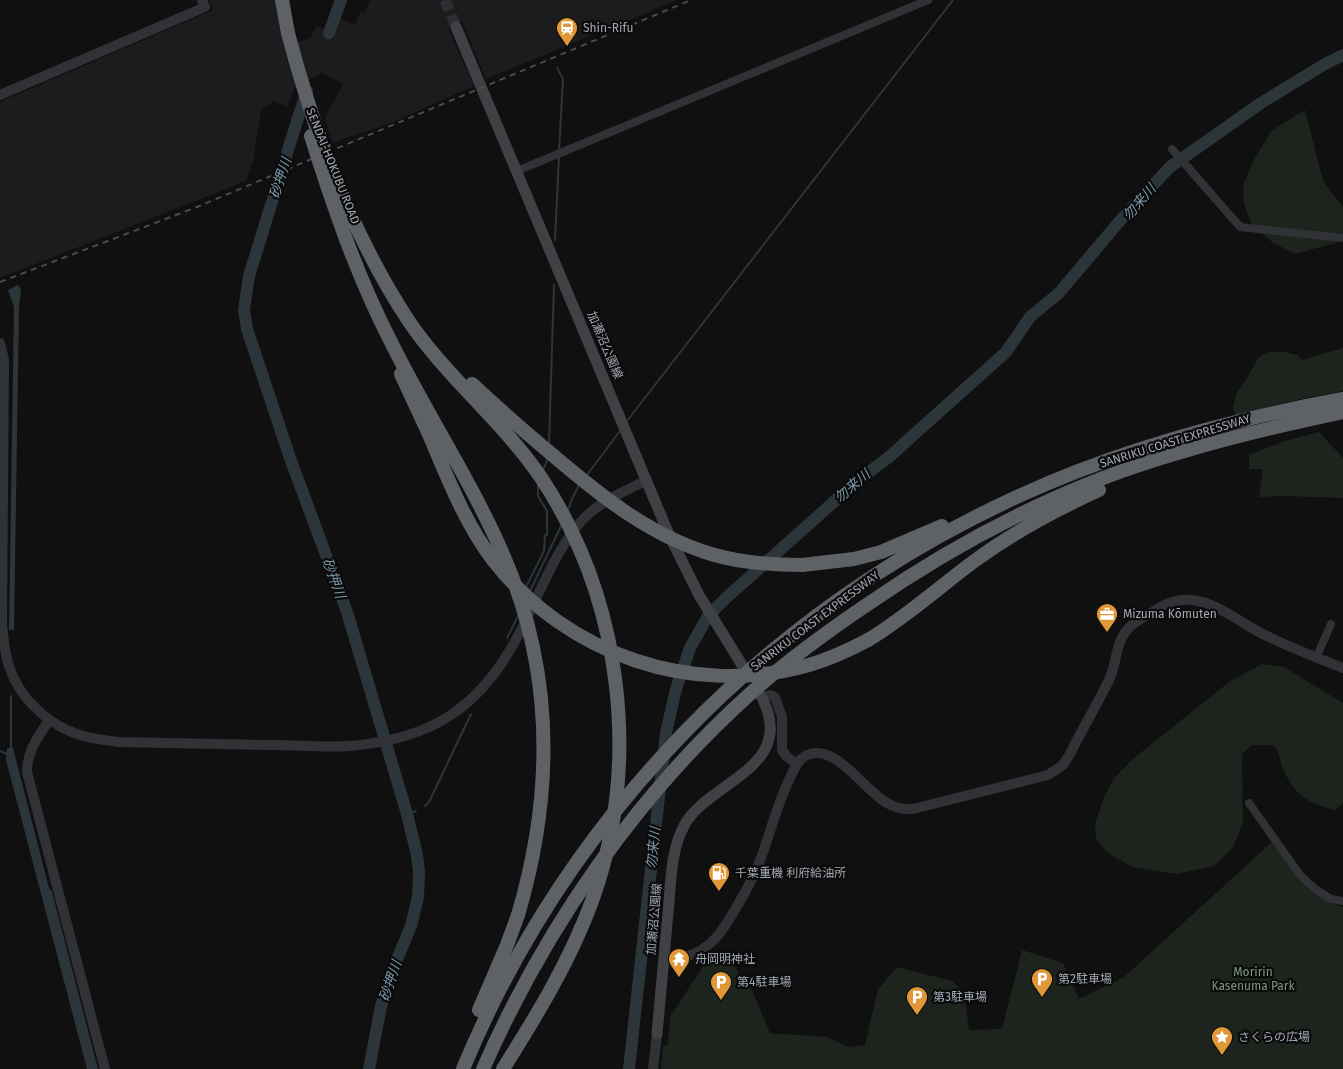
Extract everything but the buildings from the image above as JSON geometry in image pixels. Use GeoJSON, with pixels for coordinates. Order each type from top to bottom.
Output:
{"type":"FeatureCollection","features":[{"type":"Feature","properties":{"kind":"highway","name":"SENDAI-HOKUBU ROAD"},"geometry":{"type":"LineString","coordinates":[[282,0],[293,65],[306,121],[349,249]]}},
{"type":"Feature","properties":{"kind":"highway","name":"SENDAI-HOKUBU ROAD"},"geometry":{"type":"LineString","coordinates":[[288,33],[303,89],[330,163],[360,234],[392,294]]}},
{"type":"Feature","properties":{"kind":"highway"},"geometry":{"type":"LineString","coordinates":[[349,249],[356,271],[376,317],[469,522],[484,547],[506,575],[537,606],[569,630],[602,648],[637,661],[675,671],[714,675],[753,675],[790,670],[828,658],[868,640],[908,614],[986,553],[1035,522],[1100,489],[1189,450]]}},
{"type":"Feature","properties":{"kind":"highway"},"geometry":{"type":"LineString","coordinates":[[349,249],[390,340],[474,496],[502,553],[524,610],[538,676],[544,745],[542,789],[534,851],[527,884],[507,945],[455,1069]]}},
{"type":"Feature","properties":{"kind":"highway"},"geometry":{"type":"LineString","coordinates":[[392,294],[434,346],[488,399],[608,501],[632,517],[684,544],[712,554],[741,561],[771,565],[802,565],[854,559],[880,552],[974,512],[1020,495]]}},
{"type":"Feature","properties":{"kind":"highway"},"geometry":{"type":"LineString","coordinates":[[392,294],[427,346],[520,451],[541,478],[558,506],[573,534],[598,597],[614,668],[618,714],[618,767],[613,820],[604,862],[592,899],[568,957],[539,1011],[503,1069]]}},
{"type":"Feature","properties":{"kind":"highway","name":"SANRIKU COAST EXPRESSWAY"},"geometry":{"type":"LineString","coordinates":[[463,1069],[480,1029],[516,956],[580,856],[629,792],[654,764],[730,687],[780,644],[890,565],[932,540],[1020,495],[1104,462],[1186,436],[1264,415],[1343,399]]}},
{"type":"Feature","properties":{"kind":"highway","name":"SANRIKU COAST EXPRESSWAY"},"geometry":{"type":"LineString","coordinates":[[483,1069],[504,1024],[545,948],[616,841],[670,775],[699,744],[758,696],[789,662],[838,624],[896,584],[956,547],[1050,500],[1103,478],[1189,450],[1343,412]]}},
{"type":"Feature","properties":{"kind":"main road","name":"加瀬沼公園線"},"geometry":{"type":"LineString","coordinates":[[456,27],[670,537],[703,603],[742,665]]}},
{"type":"Feature","properties":{"kind":"main road","name":"加瀬沼公園線"},"geometry":{"type":"LineString","coordinates":[[657,1034],[672,867],[679,836],[687,820],[701,804],[743,775],[758,760],[762,753],[769,737],[770,726],[767,710],[758,696]]}},
{"type":"Feature","properties":{"kind":"street"},"geometry":{"type":"LineString","coordinates":[[0,96],[205,7],[202,0]]}},
{"type":"Feature","properties":{"kind":"street"},"geometry":{"type":"LineString","coordinates":[[517,171],[928,0]]}},
{"type":"Feature","properties":{"kind":"street"},"geometry":{"type":"LineString","coordinates":[[1172,149],[1240,227],[1343,238]]}},
{"type":"Feature","properties":{"kind":"street"},"geometry":{"type":"LineString","coordinates":[[0,343],[4,368],[2,624],[5,650],[14,679],[34,707],[49,720],[80,735],[118,742],[351,746],[397,740],[428,729],[453,715],[480,692],[494,676],[514,645],[563,545],[578,524],[592,511],[616,495],[647,480]]}},
{"type":"Feature","properties":{"kind":"street"},"geometry":{"type":"LineString","coordinates":[[664,958],[693,955],[714,940],[729,920],[750,882],[785,789],[797,764],[810,754],[830,755],[880,799],[891,806],[902,809],[913,809],[1048,775],[1063,765],[1070,754],[1110,678],[1119,645],[1126,630],[1144,617],[1176,601],[1192,601],[1211,605],[1230,614],[1258,632],[1343,668]]}},
{"type":"Feature","properties":{"kind":"street"},"geometry":{"type":"LineString","coordinates":[[1316,658],[1331,624]]}},
{"type":"Feature","properties":{"kind":"street"},"geometry":{"type":"LineString","coordinates":[[758,696],[771,695],[776,697],[782,717],[782,750],[787,757],[797,764]]}},
{"type":"Feature","properties":{"kind":"street"},"geometry":{"type":"LineString","coordinates":[[49,720],[30,751],[27,772],[105,1069]]}},
{"type":"Feature","properties":{"kind":"street"},"geometry":{"type":"LineString","coordinates":[[1249,803],[1300,875],[1315,889],[1331,899],[1343,901]]}},
{"type":"Feature","properties":{"kind":"street"},"geometry":{"type":"LineString","coordinates":[[653,1069],[657,1034]]}},
{"type":"Feature","properties":{"kind":"shaded area"},"geometry":{"type":"Polygon","coordinates":[[[209,0],[276,0],[285,45],[311,38],[316,26],[332,32],[338,19],[355,24],[360,12],[365,13],[370,0],[677,0],[486,79],[462,21],[448,28],[474,86],[391,123],[332,143],[325,118],[343,84],[322,73],[294,88],[288,107],[274,101],[261,110],[253,161],[246,181],[0,278],[0,102],[213,10],[209,0]]]}},
{"type":"Feature","properties":{"kind":"shaded area"},"geometry":{"type":"Polygon","coordinates":[[[18,285],[21,289],[19,307],[14,630],[9,630],[14,307],[8,290],[18,285]]]}},
{"type":"Feature","properties":{"kind":"shaded area"},"geometry":{"type":"Polygon","coordinates":[[[7,748],[13,748],[98,1069],[87,1069],[6,760],[7,748]]]}},
{"type":"Feature","properties":{"kind":"green space"},"geometry":{"type":"Polygon","coordinates":[[[1305,110],[1323,181],[1343,207],[1343,241],[1295,254],[1272,242],[1251,223],[1244,204],[1243,185],[1254,160],[1271,131],[1305,110]]]}},
{"type":"Feature","properties":{"kind":"green space"},"geometry":{"type":"Polygon","coordinates":[[[1343,348],[1343,391],[1236,415],[1233,407],[1236,394],[1259,357],[1269,352],[1284,352],[1298,355],[1302,360],[1343,348]]]}},
{"type":"Feature","properties":{"kind":"green space"},"geometry":{"type":"Polygon","coordinates":[[[1319,432],[1343,458],[1343,498],[1259,497],[1263,469],[1249,469],[1249,455],[1285,441],[1319,432]]]}},
{"type":"Feature","properties":{"kind":"green space"},"geometry":{"type":"Polygon","coordinates":[[[1262,664],[1284,667],[1343,703],[1343,803],[1335,810],[1304,798],[1289,780],[1274,745],[1252,745],[1242,754],[1243,823],[1233,847],[1214,866],[1177,874],[1132,867],[1108,853],[1096,839],[1095,824],[1103,799],[1114,778],[1134,758],[1229,682],[1262,664]]]}},
{"type":"Feature","properties":{"kind":"green space","name":"Moririn Kasenuma Park"},"geometry":{"type":"Polygon","coordinates":[[[1272,842],[1307,888],[1331,903],[1343,907],[1343,1069],[661,1069],[663,1047],[668,1044],[670,1017],[711,954],[725,954],[753,992],[770,1033],[827,1037],[848,1047],[865,1045],[878,989],[897,967],[952,981],[964,992],[969,1030],[1002,1029],[1022,950],[1063,963],[1079,999],[1124,977],[1272,842]]]}},
{"type":"Feature","properties":{"kind":"waterway","name":"砂押川"},"geometry":{"type":"LineString","coordinates":[[329,33],[341,0]]}},
{"type":"Feature","properties":{"kind":"waterway"},"geometry":{"type":"LineString","coordinates":[[627,421],[953,0]]}},
{"type":"Feature","properties":{"kind":"waterway","name":"勿来川"},"geometry":{"type":"LineString","coordinates":[[629,1069],[666,733],[676,689],[690,648],[708,616],[856,482],[889,457],[1006,352],[1030,317],[1059,293],[1118,223],[1170,167],[1261,103],[1343,55]]}},
{"type":"Feature","properties":{"kind":"waterway"},"geometry":{"type":"LineString","coordinates":[[557,68],[563,79],[559,152]]}},
{"type":"Feature","properties":{"kind":"waterway","name":"砂押川"},"geometry":{"type":"LineString","coordinates":[[307,91],[249,276],[244,310],[247,329],[290,458],[347,612],[407,814],[417,855],[419,872],[418,897],[411,926],[393,969],[381,1006],[369,1069]]}},
{"type":"Feature","properties":{"kind":"waterway"},"geometry":{"type":"LineString","coordinates":[[555,240],[559,157]]}},
{"type":"Feature","properties":{"kind":"waterway"},"geometry":{"type":"LineString","coordinates":[[549,444],[554,284]]}},
{"type":"Feature","properties":{"kind":"waterway"},"geometry":{"type":"LineString","coordinates":[[587,475],[620,431]]}},
{"type":"Feature","properties":{"kind":"waterway"},"geometry":{"type":"LineString","coordinates":[[543,470],[548,458]]}},
{"type":"Feature","properties":{"kind":"waterway"},"geometry":{"type":"LineString","coordinates":[[526,587],[544,551],[545,535],[547,535],[547,511],[538,496],[538,484]]}},
{"type":"Feature","properties":{"kind":"waterway"},"geometry":{"type":"LineString","coordinates":[[567,513],[579,485]]}},
{"type":"Feature","properties":{"kind":"waterway"},"geometry":{"type":"LineString","coordinates":[[530,591],[561,526]]}},
{"type":"Feature","properties":{"kind":"waterway"},"geometry":{"type":"LineString","coordinates":[[507,638],[518,616]]}},
{"type":"Feature","properties":{"kind":"waterway"},"geometry":{"type":"LineString","coordinates":[[11,696],[11,750]]}},
{"type":"Feature","properties":{"kind":"waterway"},"geometry":{"type":"LineString","coordinates":[[425,806],[429,802],[471,714]]}},
{"type":"Feature","properties":{"kind":"waterway"},"geometry":{"type":"LineString","coordinates":[[0,751],[7,754]]}},
{"type":"Feature","properties":{"kind":"waterway"},"geometry":{"type":"LineString","coordinates":[[407,814],[416,811]]}},
{"type":"Feature","properties":{"kind":"tunnel"},"geometry":{"type":"LineString","coordinates":[[445,0],[456,27]]}},
{"type":"Feature","properties":{"kind":"railway"},"geometry":{"type":"LineString","coordinates":[[0,282],[197,207],[691,0]]}},
{"type":"Feature","properties":{"kind":"place","name":"Shin-Rifu"},"geometry":{"type":"Point","coordinates":[567,47]}},
{"type":"Feature","properties":{"kind":"place","name":"Mizuma Kōmuten"},"geometry":{"type":"Point","coordinates":[1107,633]}},
{"type":"Feature","properties":{"kind":"place","name":"千葉重機 利府給油所"},"geometry":{"type":"Point","coordinates":[719,892]}},
{"type":"Feature","properties":{"kind":"place","name":"舟岡明神社"},"geometry":{"type":"Point","coordinates":[679,978]}},
{"type":"Feature","properties":{"kind":"place","name":"第2駐車場"},"geometry":{"type":"Point","coordinates":[1042,998]}},
{"type":"Feature","properties":{"kind":"place","name":"第4駐車場"},"geometry":{"type":"Point","coordinates":[721,1001]}},
{"type":"Feature","properties":{"kind":"place","name":"第3駐車場"},"geometry":{"type":"Point","coordinates":[917,1016]}},
{"type":"Feature","properties":{"kind":"place","name":"さくらの広場"},"geometry":{"type":"Point","coordinates":[1222,1056]}}]}
